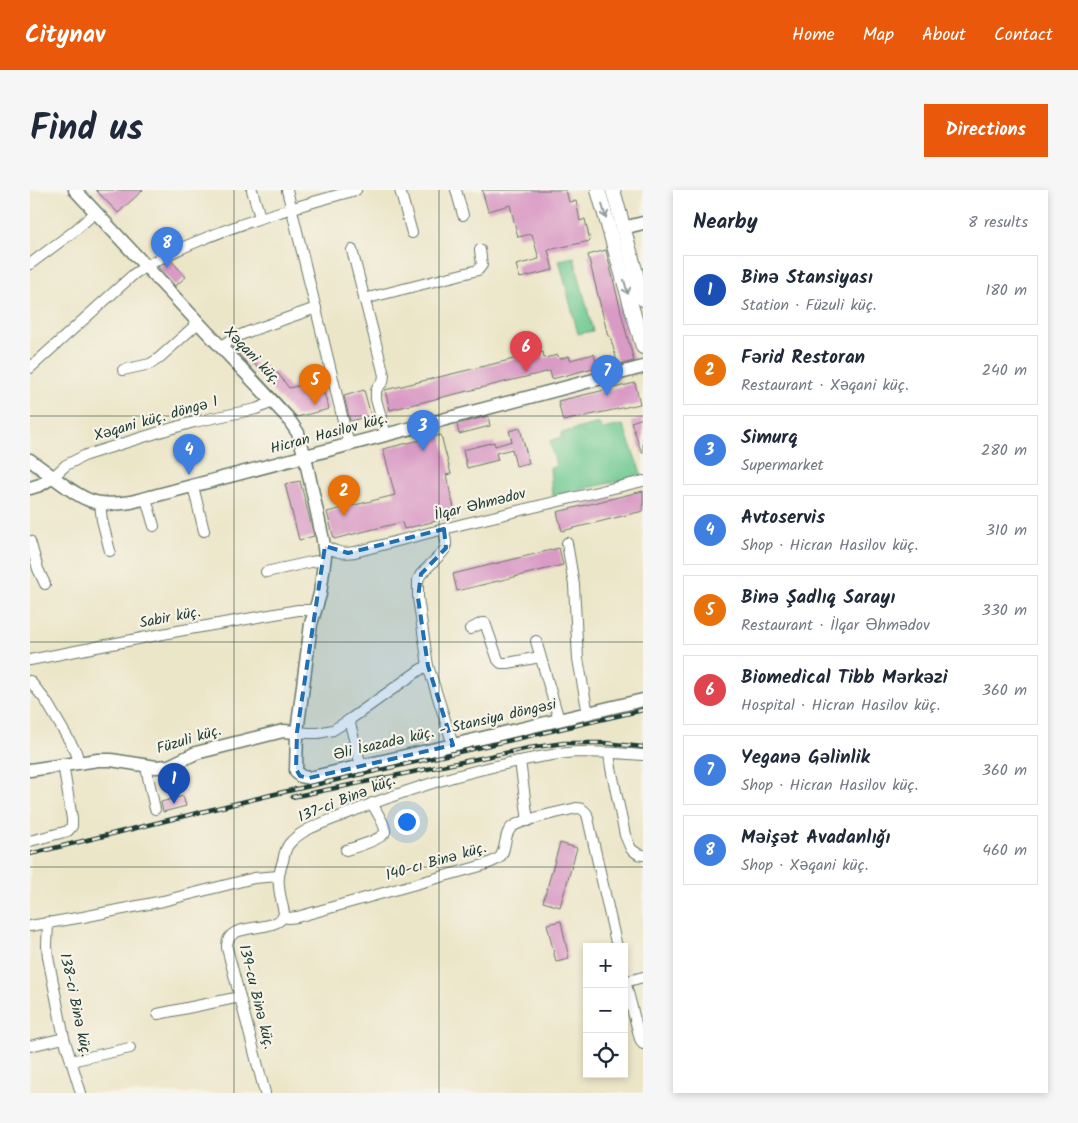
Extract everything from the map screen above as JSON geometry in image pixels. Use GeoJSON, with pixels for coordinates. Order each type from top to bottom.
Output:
{"type":"FeatureCollection","features":[{"type":"Feature","properties":{"kind":"main road"},"geometry":{"type":"LineString","coordinates":[[598,190],[618,234],[643,299]]}},
{"type":"Feature","properties":{"kind":"main road"},"geometry":{"type":"LineString","coordinates":[[613,190],[618,234],[643,347]]}},
{"type":"Feature","properties":{"kind":"street","name":"Xəqani küç."},"geometry":{"type":"LineString","coordinates":[[75,190],[287,417],[298,433],[324,546],[325,560],[320,594],[312,624],[297,732]]}},
{"type":"Feature","properties":{"kind":"street"},"geometry":{"type":"LineString","coordinates":[[252,190],[260,217]]}},
{"type":"Feature","properties":{"kind":"street"},"geometry":{"type":"LineString","coordinates":[[287,190],[349,445]]}},
{"type":"Feature","properties":{"kind":"street"},"geometry":{"type":"LineString","coordinates":[[30,368],[134,274],[163,256],[233,226],[356,190]]}},
{"type":"Feature","properties":{"kind":"street"},"geometry":{"type":"LineString","coordinates":[[400,190],[412,233]]}},
{"type":"Feature","properties":{"kind":"street"},"geometry":{"type":"LineString","coordinates":[[456,190],[463,215]]}},
{"type":"Feature","properties":{"kind":"street"},"geometry":{"type":"LineString","coordinates":[[30,264],[96,212]]}},
{"type":"Feature","properties":{"kind":"street"},"geometry":{"type":"LineString","coordinates":[[618,234],[643,223]]}},
{"type":"Feature","properties":{"kind":"street"},"geometry":{"type":"LineString","coordinates":[[352,250],[384,375],[383,382],[376,391],[376,399],[386,436]]}},
{"type":"Feature","properties":{"kind":"street"},"geometry":{"type":"LineString","coordinates":[[364,299],[478,270],[482,265],[480,250]]}},
{"type":"Feature","properties":{"kind":"street"},"geometry":{"type":"LineString","coordinates":[[221,347],[234,338],[316,308]]}},
{"type":"Feature","properties":{"kind":"street"},"geometry":{"type":"LineString","coordinates":[[123,370],[150,364],[158,359],[198,322]]}},
{"type":"Feature","properties":{"kind":"street","name":"Hicran Hasilov küç."},"geometry":{"type":"LineString","coordinates":[[30,460],[77,495],[100,504],[119,504],[146,499],[643,367]]}},
{"type":"Feature","properties":{"kind":"street","name":"Xəqani küç. döngə 1"},"geometry":{"type":"LineString","coordinates":[[53,477],[66,465],[86,455],[194,422],[256,409],[273,402]]}},
{"type":"Feature","properties":{"kind":"street"},"geometry":{"type":"LineString","coordinates":[[30,488],[40,485],[53,477]]}},
{"type":"Feature","properties":{"kind":"street","name":"İlqar Əhmədov"},"geometry":{"type":"LineString","coordinates":[[324,546],[340,553],[348,553],[643,481]]}},
{"type":"Feature","properties":{"kind":"street"},"geometry":{"type":"LineString","coordinates":[[193,486],[204,532]]}},
{"type":"Feature","properties":{"kind":"street"},"geometry":{"type":"LineString","coordinates":[[146,499],[154,526]]}},
{"type":"Feature","properties":{"kind":"street"},"geometry":{"type":"LineString","coordinates":[[100,504],[110,551]]}},
{"type":"Feature","properties":{"kind":"street"},"geometry":{"type":"LineString","coordinates":[[444,529],[446,548],[421,574],[418,580],[418,598],[428,666],[453,745]]}},
{"type":"Feature","properties":{"kind":"street"},"geometry":{"type":"LineString","coordinates":[[30,541],[38,569],[45,584]]}},
{"type":"Feature","properties":{"kind":"street"},"geometry":{"type":"LineString","coordinates":[[567,543],[574,585],[578,659],[588,714]]}},
{"type":"Feature","properties":{"kind":"street"},"geometry":{"type":"LineString","coordinates":[[266,572],[325,560]]}},
{"type":"Feature","properties":{"kind":"street","name":"Sabir küç."},"geometry":{"type":"LineString","coordinates":[[30,660],[298,610],[316,610]]}},
{"type":"Feature","properties":{"kind":"street"},"geometry":{"type":"LineString","coordinates":[[470,629],[485,623],[498,660],[501,663],[540,657]]}},
{"type":"Feature","properties":{"kind":"street"},"geometry":{"type":"LineString","coordinates":[[536,641],[559,720]]}},
{"type":"Feature","properties":{"kind":"street"},"geometry":{"type":"LineString","coordinates":[[297,732],[309,733],[333,730],[428,666]]}},
{"type":"Feature","properties":{"kind":"street"},"geometry":{"type":"LineString","coordinates":[[30,680],[46,701],[76,752],[79,763]]}},
{"type":"Feature","properties":{"kind":"street","name":"Əli İsazadə küç. - Stansiya döngəsi"},"geometry":{"type":"LineString","coordinates":[[297,732],[296,768],[300,776],[309,778],[643,700]]}},
{"type":"Feature","properties":{"kind":"street"},"geometry":{"type":"LineString","coordinates":[[349,720],[361,766]]}},
{"type":"Feature","properties":{"kind":"street","name":"Füzuli küç."},"geometry":{"type":"LineString","coordinates":[[30,770],[63,764],[110,760],[146,766],[169,766],[196,753],[283,731],[297,732]]}},
{"type":"Feature","properties":{"kind":"street","name":"137-ci Binə küç."},"geometry":{"type":"LineString","coordinates":[[279,876],[288,846],[294,839],[309,829],[372,803],[435,782],[497,765],[550,755],[578,752],[643,755]]}},
{"type":"Feature","properties":{"kind":"street"},"geometry":{"type":"LineString","coordinates":[[609,753],[625,835],[631,849],[643,855]]}},
{"type":"Feature","properties":{"kind":"street"},"geometry":{"type":"LineString","coordinates":[[520,761],[528,821]]}},
{"type":"Feature","properties":{"kind":"street"},"geometry":{"type":"LineString","coordinates":[[30,841],[68,832],[72,826],[63,764]]}},
{"type":"Feature","properties":{"kind":"street"},"geometry":{"type":"LineString","coordinates":[[146,766],[155,809]]}},
{"type":"Feature","properties":{"kind":"street"},"geometry":{"type":"LineString","coordinates":[[346,850],[384,836],[384,826],[372,803]]}},
{"type":"Feature","properties":{"kind":"street","name":"140-cı Binə küç."},"geometry":{"type":"LineString","coordinates":[[283,917],[297,917],[484,865],[499,858],[502,854],[510,828],[528,821],[581,808],[587,814],[616,943]]}},
{"type":"Feature","properties":{"kind":"street"},"geometry":{"type":"LineString","coordinates":[[30,926],[163,901],[254,878],[279,876],[283,917]]}},
{"type":"Feature","properties":{"kind":"street","name":"139-cu Binə küç."},"geometry":{"type":"LineString","coordinates":[[262,1092],[226,943],[232,934],[267,926],[278,922],[283,917]]}},
{"type":"Feature","properties":{"kind":"street","name":"138-ci Binə küç."},"geometry":{"type":"LineString","coordinates":[[48,922],[47,946],[64,1038],[81,1093]]}},
{"type":"Feature","properties":{"kind":"street"},"geometry":{"type":"LineString","coordinates":[[628,979],[643,977]]}},
{"type":"Feature","properties":{"kind":"street"},"geometry":{"type":"LineString","coordinates":[[627,988],[640,1039],[643,1044]]}},
{"type":"Feature","properties":{"kind":"street"},"geometry":{"type":"LineString","coordinates":[[158,1014],[240,996]]}},
{"type":"Feature","properties":{"kind":"street"},"geometry":{"type":"LineString","coordinates":[[30,1046],[64,1038]]}},
{"type":"Feature","properties":{"kind":"street"},"geometry":{"type":"LineString","coordinates":[[71,1061],[130,1048]]}},
{"type":"Feature","properties":{"kind":"highlighted area"},"geometry":{"type":"Polygon","coordinates":[[[444,529],[446,548],[421,574],[418,598],[428,666],[453,745],[309,778],[300,776],[296,769],[297,732],[325,546],[348,553],[444,529]]]}},
{"type":"Feature","properties":{"kind":"green space"},"geometry":{"type":"Polygon","coordinates":[[[574,257],[593,331],[578,334],[559,260],[574,257]]]}},
{"type":"Feature","properties":{"kind":"green space"},"geometry":{"type":"Polygon","coordinates":[[[599,423],[602,429],[623,425],[642,476],[552,496],[550,468],[556,466],[550,441],[562,437],[561,433],[599,423]]]}},
{"type":"Feature","properties":{"kind":"building"},"geometry":{"type":"Polygon","coordinates":[[[96,190],[143,190],[118,213],[96,190]]]}},
{"type":"Feature","properties":{"kind":"building"},"geometry":{"type":"Polygon","coordinates":[[[482,190],[566,190],[569,202],[576,201],[580,221],[585,219],[590,241],[548,250],[553,270],[520,278],[516,265],[539,259],[532,234],[518,237],[510,205],[488,211],[482,190]]]}},
{"type":"Feature","properties":{"kind":"building"},"geometry":{"type":"Polygon","coordinates":[[[606,250],[634,361],[610,367],[609,363],[617,361],[610,336],[608,336],[588,255],[606,250]]]}},
{"type":"Feature","properties":{"kind":"building"},"geometry":{"type":"Polygon","coordinates":[[[171,260],[186,277],[175,286],[158,267],[171,260]]]}},
{"type":"Feature","properties":{"kind":"building"},"geometry":{"type":"Polygon","coordinates":[[[237,344],[258,368],[264,364],[272,374],[276,371],[289,388],[320,381],[329,409],[297,417],[232,347],[237,344]]]}},
{"type":"Feature","properties":{"kind":"building"},"geometry":{"type":"Polygon","coordinates":[[[543,352],[544,358],[558,355],[559,359],[569,356],[570,360],[594,354],[597,367],[552,379],[550,371],[390,410],[385,390],[543,352]]]}},
{"type":"Feature","properties":{"kind":"building"},"geometry":{"type":"Polygon","coordinates":[[[635,383],[640,404],[563,421],[558,401],[635,383]]]}},
{"type":"Feature","properties":{"kind":"building"},"geometry":{"type":"Polygon","coordinates":[[[364,390],[371,416],[350,421],[344,396],[364,390]]]}},
{"type":"Feature","properties":{"kind":"building"},"geometry":{"type":"Polygon","coordinates":[[[488,416],[490,426],[459,434],[457,424],[488,416]]]}},
{"type":"Feature","properties":{"kind":"building"},"geometry":{"type":"Polygon","coordinates":[[[643,418],[643,453],[642,453],[631,422],[643,418]]]}},
{"type":"Feature","properties":{"kind":"building"},"geometry":{"type":"Polygon","coordinates":[[[520,428],[529,463],[516,466],[512,449],[496,453],[498,460],[467,468],[463,450],[494,442],[495,446],[512,441],[509,431],[520,428]]]}},
{"type":"Feature","properties":{"kind":"building"},"geometry":{"type":"Polygon","coordinates":[[[441,435],[451,474],[446,475],[456,516],[404,529],[402,522],[334,539],[327,512],[395,495],[383,449],[441,435]]]}},
{"type":"Feature","properties":{"kind":"building"},"geometry":{"type":"Polygon","coordinates":[[[300,481],[314,536],[299,540],[285,484],[300,481]]]}},
{"type":"Feature","properties":{"kind":"building"},"geometry":{"type":"Polygon","coordinates":[[[643,491],[643,511],[562,531],[557,512],[643,491]]]}},
{"type":"Feature","properties":{"kind":"building"},"geometry":{"type":"Polygon","coordinates":[[[559,548],[563,565],[457,591],[453,574],[559,548]]]}},
{"type":"Feature","properties":{"kind":"building"},"geometry":{"type":"Polygon","coordinates":[[[183,796],[186,806],[163,812],[161,802],[183,796]]]}},
{"type":"Feature","properties":{"kind":"building"},"geometry":{"type":"Polygon","coordinates":[[[560,843],[577,848],[560,907],[543,902],[560,843]]]}},
{"type":"Feature","properties":{"kind":"building"},"geometry":{"type":"Polygon","coordinates":[[[561,921],[569,959],[556,962],[547,924],[561,921]]]}},
{"type":"Feature","properties":{"kind":"railway"},"geometry":{"type":"LineString","coordinates":[[30,854],[275,794],[643,710]]}},
{"type":"Feature","properties":{"kind":"railway"},"geometry":{"type":"LineString","coordinates":[[292,797],[529,748],[564,743],[604,743],[643,747]]}},
{"type":"Feature","properties":{"kind":"place","name":"Məişət Avadanlığı"},"geometry":{"type":"Point","coordinates":[167,268]}},
{"type":"Feature","properties":{"kind":"place","name":"Biomedical Tibb Mərkəzi"},"geometry":{"type":"Point","coordinates":[526,372]}},
{"type":"Feature","properties":{"kind":"place","name":"Yeganə Gəlinlik"},"geometry":{"type":"Point","coordinates":[607,396]}},
{"type":"Feature","properties":{"kind":"place","name":"Binə Şadlıq Sarayı"},"geometry":{"type":"Point","coordinates":[315,405]}},
{"type":"Feature","properties":{"kind":"place","name":"Simurq"},"geometry":{"type":"Point","coordinates":[423,451]}},
{"type":"Feature","properties":{"kind":"place","name":"Avtoservis"},"geometry":{"type":"Point","coordinates":[189,475]}},
{"type":"Feature","properties":{"kind":"place","name":"Fərid Restoran"},"geometry":{"type":"Point","coordinates":[344,516]}},
{"type":"Feature","properties":{"kind":"place","name":"Binǝ Stansiyası"},"geometry":{"type":"Point","coordinates":[174,804]}}]}
